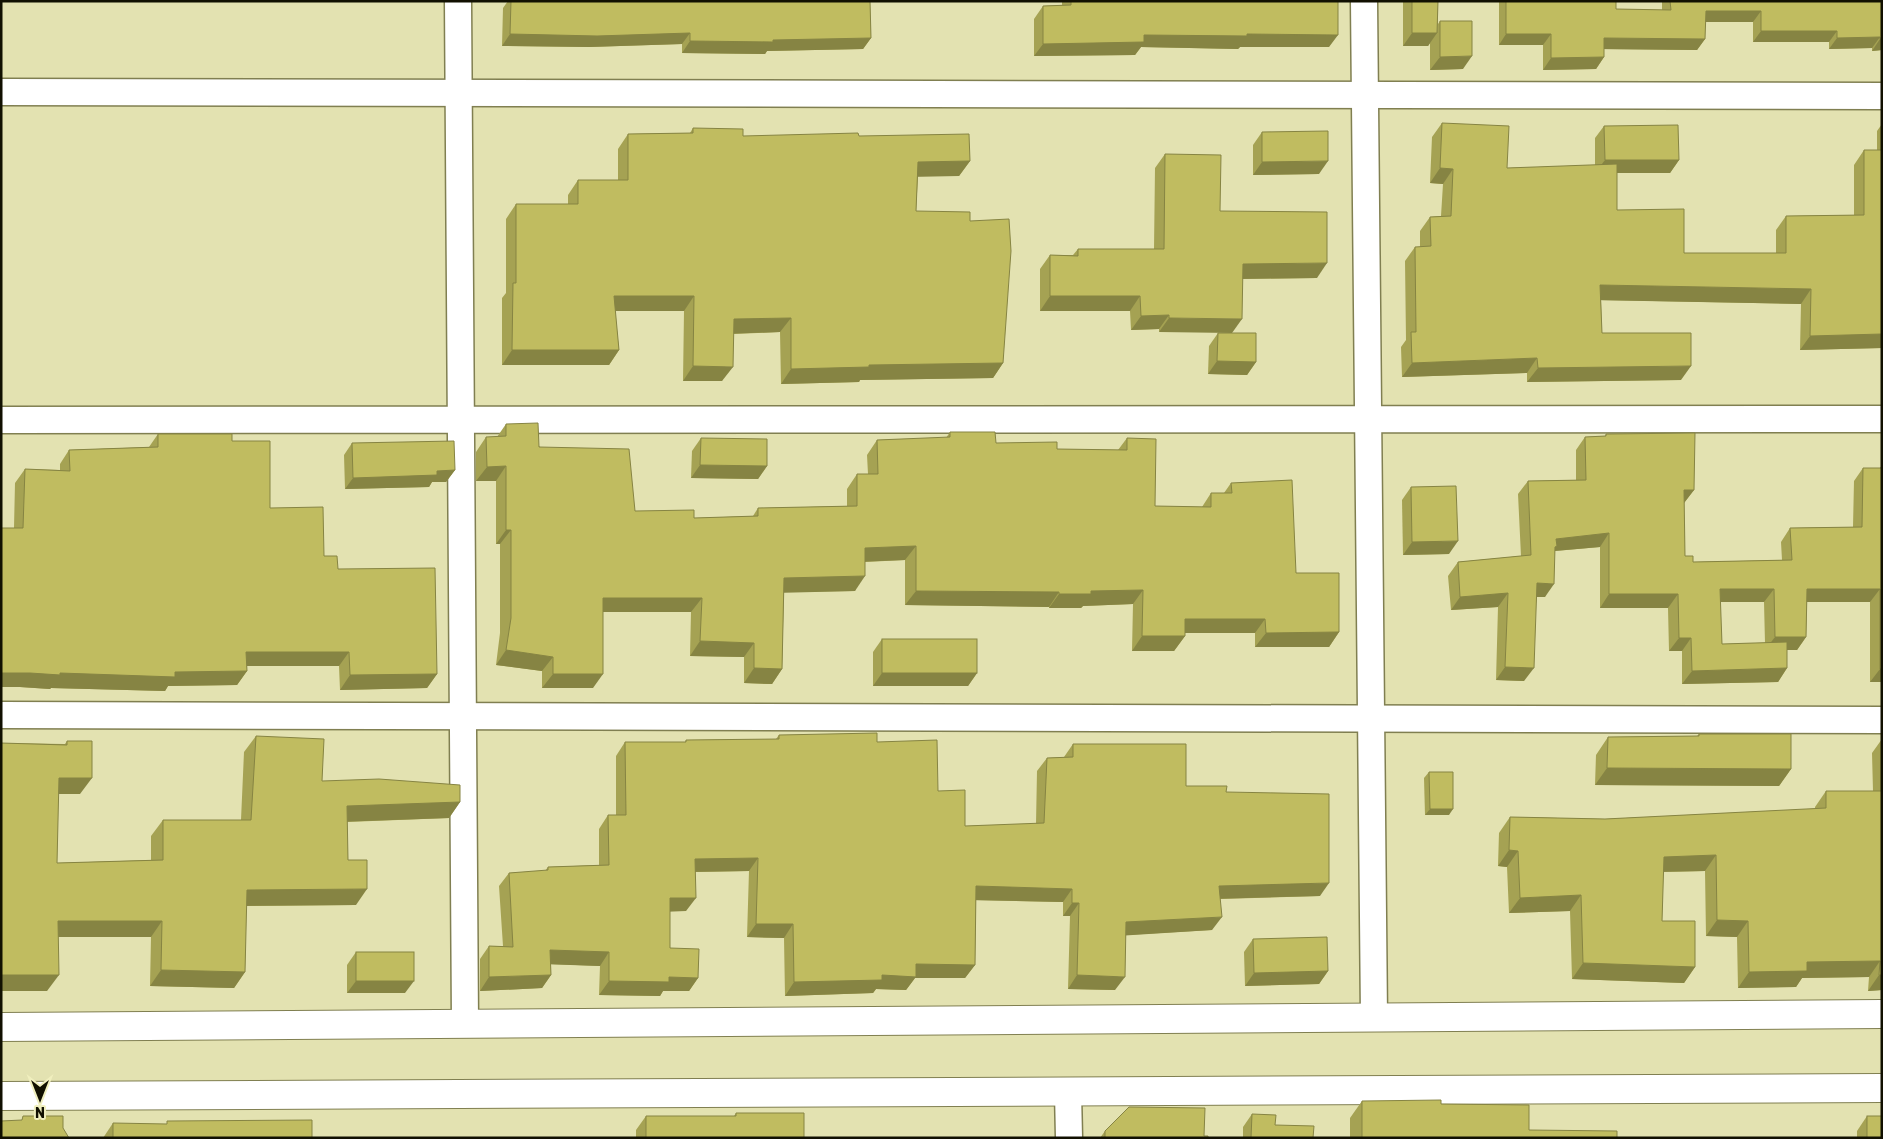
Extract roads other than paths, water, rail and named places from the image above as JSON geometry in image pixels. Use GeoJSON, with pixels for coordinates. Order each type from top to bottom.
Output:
{"type":"FeatureCollection","features":[{"type":"Feature","properties":{"kind":"main road"},"geometry":{"type":"LineString","coordinates":[[1,1027],[1882,1014]]}},
{"type":"Feature","properties":{"kind":"main road"},"geometry":{"type":"LineString","coordinates":[[1,1096],[1882,1088]]}},
{"type":"Feature","properties":{"kind":"street"},"geometry":{"type":"LineString","coordinates":[[458,1],[465,1024]]}},
{"type":"Feature","properties":{"kind":"street"},"geometry":{"type":"LineString","coordinates":[[1364,1],[1374,1017]]}},
{"type":"Feature","properties":{"kind":"street"},"geometry":{"type":"LineString","coordinates":[[1,92],[1882,96]]}},
{"type":"Feature","properties":{"kind":"street"},"geometry":{"type":"LineString","coordinates":[[1,420],[1882,419]]}},
{"type":"Feature","properties":{"kind":"street"},"geometry":{"type":"LineString","coordinates":[[1,715],[1882,720]]}},
{"type":"Feature","properties":{"kind":"street"},"geometry":{"type":"LineString","coordinates":[[1068,1092],[1069,1138]]}}]}
